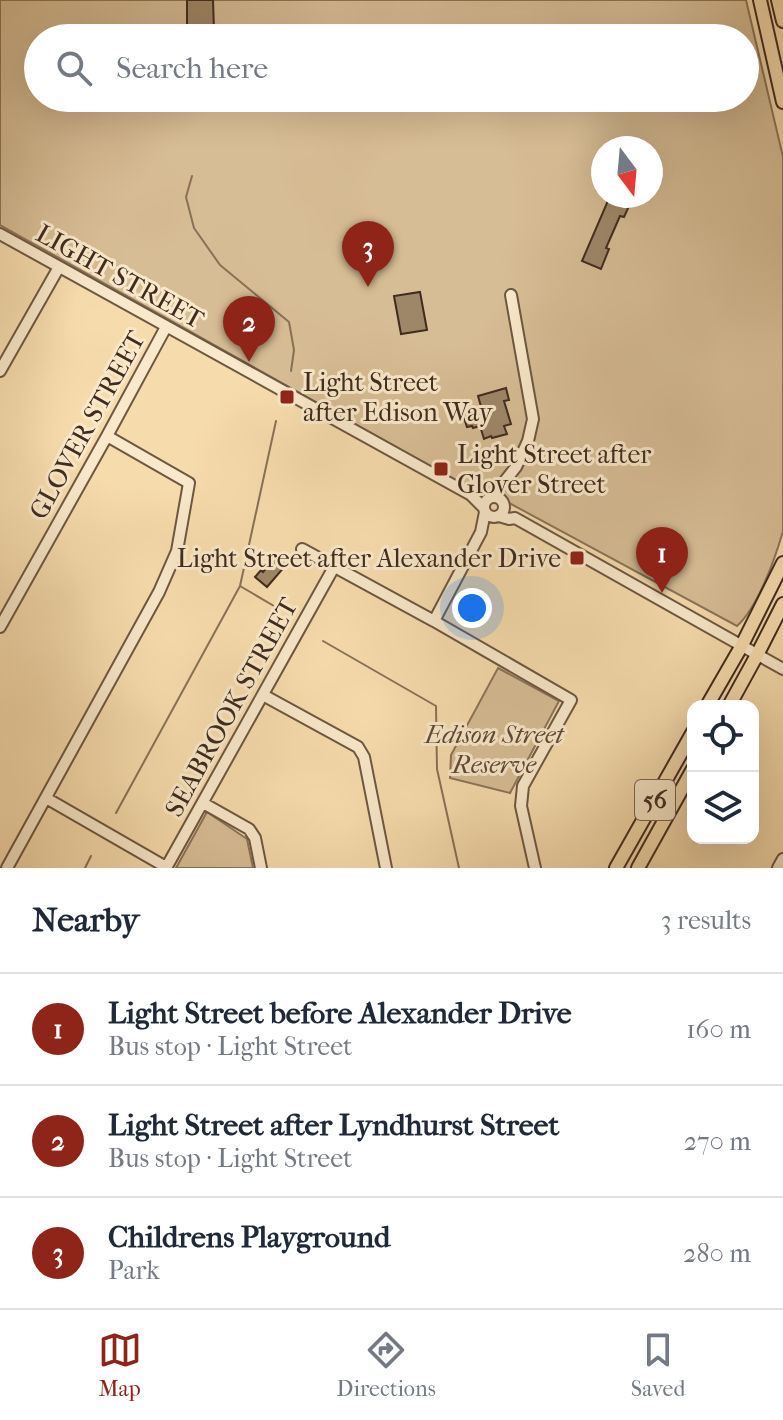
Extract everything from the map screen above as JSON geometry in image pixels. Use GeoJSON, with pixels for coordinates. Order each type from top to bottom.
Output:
{"type":"FeatureCollection","features":[{"type":"Feature","properties":{"kind":"main road"},"geometry":{"type":"LineString","coordinates":[[760,0],[783,102]]}},
{"type":"Feature","properties":{"kind":"main road"},"geometry":{"type":"LineString","coordinates":[[778,0],[783,21]]}},
{"type":"Feature","properties":{"kind":"main road"},"geometry":{"type":"LineString","coordinates":[[710,700],[783,563]]}},
{"type":"Feature","properties":{"kind":"main road"},"geometry":{"type":"LineString","coordinates":[[732,700],[783,604]]}},
{"type":"Feature","properties":{"kind":"main road","name":"56"},"geometry":{"type":"LineString","coordinates":[[616,868],[687,743]]}},
{"type":"Feature","properties":{"kind":"main road","name":"56"},"geometry":{"type":"LineString","coordinates":[[638,868],[691,772]]}},
{"type":"Feature","properties":{"kind":"street","name":"LIGHT STREET"},"geometry":{"type":"LineString","coordinates":[[0,234],[471,495],[513,513],[515,518],[783,669]]}},
{"type":"Feature","properties":{"kind":"street"},"geometry":{"type":"LineString","coordinates":[[0,371],[59,267]]}},
{"type":"Feature","properties":{"kind":"street"},"geometry":{"type":"LineString","coordinates":[[434,621],[481,532],[499,487],[516,467],[528,441],[533,419],[511,295]]}},
{"type":"Feature","properties":{"kind":"street","name":"GLOVER STREET"},"geometry":{"type":"LineString","coordinates":[[0,627],[166,327]]}},
{"type":"Feature","properties":{"kind":"street"},"geometry":{"type":"LineString","coordinates":[[6,862],[46,798],[159,592],[177,551],[189,483],[107,436]]}},
{"type":"Feature","properties":{"kind":"street","name":"LIGHT STREET"},"geometry":{"type":"LineString","coordinates":[[493,504],[489,516],[515,518]]}},
{"type":"Feature","properties":{"kind":"street"},"geometry":{"type":"LineString","coordinates":[[481,532],[498,516]]}},
{"type":"Feature","properties":{"kind":"street"},"geometry":{"type":"LineString","coordinates":[[302,549],[571,700],[523,786],[521,806],[535,868]]}},
{"type":"Feature","properties":{"kind":"street","name":"SEABROOK STREET"},"geometry":{"type":"LineString","coordinates":[[166,868],[334,567]]}},
{"type":"Feature","properties":{"kind":"street"},"geometry":{"type":"LineString","coordinates":[[263,695],[358,747],[364,757],[386,868]]}},
{"type":"Feature","properties":{"kind":"street"},"geometry":{"type":"LineString","coordinates":[[46,798],[166,868]]}},
{"type":"Feature","properties":{"kind":"street"},"geometry":{"type":"LineString","coordinates":[[203,803],[249,829],[255,838],[261,868]]}},
{"type":"Feature","properties":{"kind":"street"},"geometry":{"type":"LineString","coordinates":[[778,868],[783,859]]}},
{"type":"Feature","properties":{"kind":"green space"},"geometry":{"type":"Polygon","coordinates":[[[0,0],[746,0],[752,24],[24,24],[24,112],[759,112],[759,55],[783,157],[783,531],[759,595],[737,626],[511,504],[487,498],[0,225],[0,0]]]}},
{"type":"Feature","properties":{"kind":"green space","name":"Edison Street Reserve"},"geometry":{"type":"Polygon","coordinates":[[[498,668],[559,701],[510,793],[450,778],[451,755],[498,668]]]}},
{"type":"Feature","properties":{"kind":"green space"},"geometry":{"type":"Polygon","coordinates":[[[207,812],[247,839],[253,868],[176,868],[207,812]]]}},
{"type":"Feature","properties":{"kind":"building"},"geometry":{"type":"Polygon","coordinates":[[[187,0],[213,0],[214,24],[187,24],[187,0]]]}},
{"type":"Feature","properties":{"kind":"building"},"geometry":{"type":"Polygon","coordinates":[[[605,208],[628,208],[624,217],[620,216],[601,269],[582,261],[605,208]]]}},
{"type":"Feature","properties":{"kind":"building"},"geometry":{"type":"Polygon","coordinates":[[[420,292],[427,330],[401,334],[394,296],[420,292]]]}},
{"type":"Feature","properties":{"kind":"building"},"geometry":{"type":"Polygon","coordinates":[[[506,388],[509,400],[504,401],[511,424],[504,426],[507,434],[484,439],[480,426],[467,427],[463,415],[482,410],[478,396],[506,388]]]}},
{"type":"Feature","properties":{"kind":"building"},"geometry":{"type":"Polygon","coordinates":[[[276,557],[286,565],[267,587],[255,577],[276,557]]]}},
{"type":"Feature","properties":{"kind":"waterway"},"geometry":{"type":"LineString","coordinates":[[192,176],[186,197],[194,228],[220,265],[289,322],[294,350],[291,371]]}},
{"type":"Feature","properties":{"kind":"waterway"},"geometry":{"type":"LineString","coordinates":[[116,813],[240,586],[276,421]]}},
{"type":"Feature","properties":{"kind":"waterway"},"geometry":{"type":"LineString","coordinates":[[240,586],[279,609]]}},
{"type":"Feature","properties":{"kind":"waterway"},"geometry":{"type":"LineString","coordinates":[[323,641],[436,706],[437,769],[459,868]]}},
{"type":"Feature","properties":{"kind":"waterway"},"geometry":{"type":"LineString","coordinates":[[85,868],[91,856]]}},
{"type":"Feature","properties":{"kind":"place","name":"Childrens Playground"},"geometry":{"type":"Point","coordinates":[368,287]}},
{"type":"Feature","properties":{"kind":"place","name":"Light Street after Lyndhurst Street"},"geometry":{"type":"Point","coordinates":[249,362]}},
{"type":"Feature","properties":{"kind":"place","name":"Light Street after Edison Way"},"geometry":{"type":"Point","coordinates":[287,397]}},
{"type":"Feature","properties":{"kind":"place","name":"Light Street after Glover Street"},"geometry":{"type":"Point","coordinates":[441,469]}},
{"type":"Feature","properties":{"kind":"place","name":"Light Street after Alexander Drive"},"geometry":{"type":"Point","coordinates":[577,558]}},
{"type":"Feature","properties":{"kind":"place","name":"Light Street before Alexander Drive"},"geometry":{"type":"Point","coordinates":[662,593]}}]}
